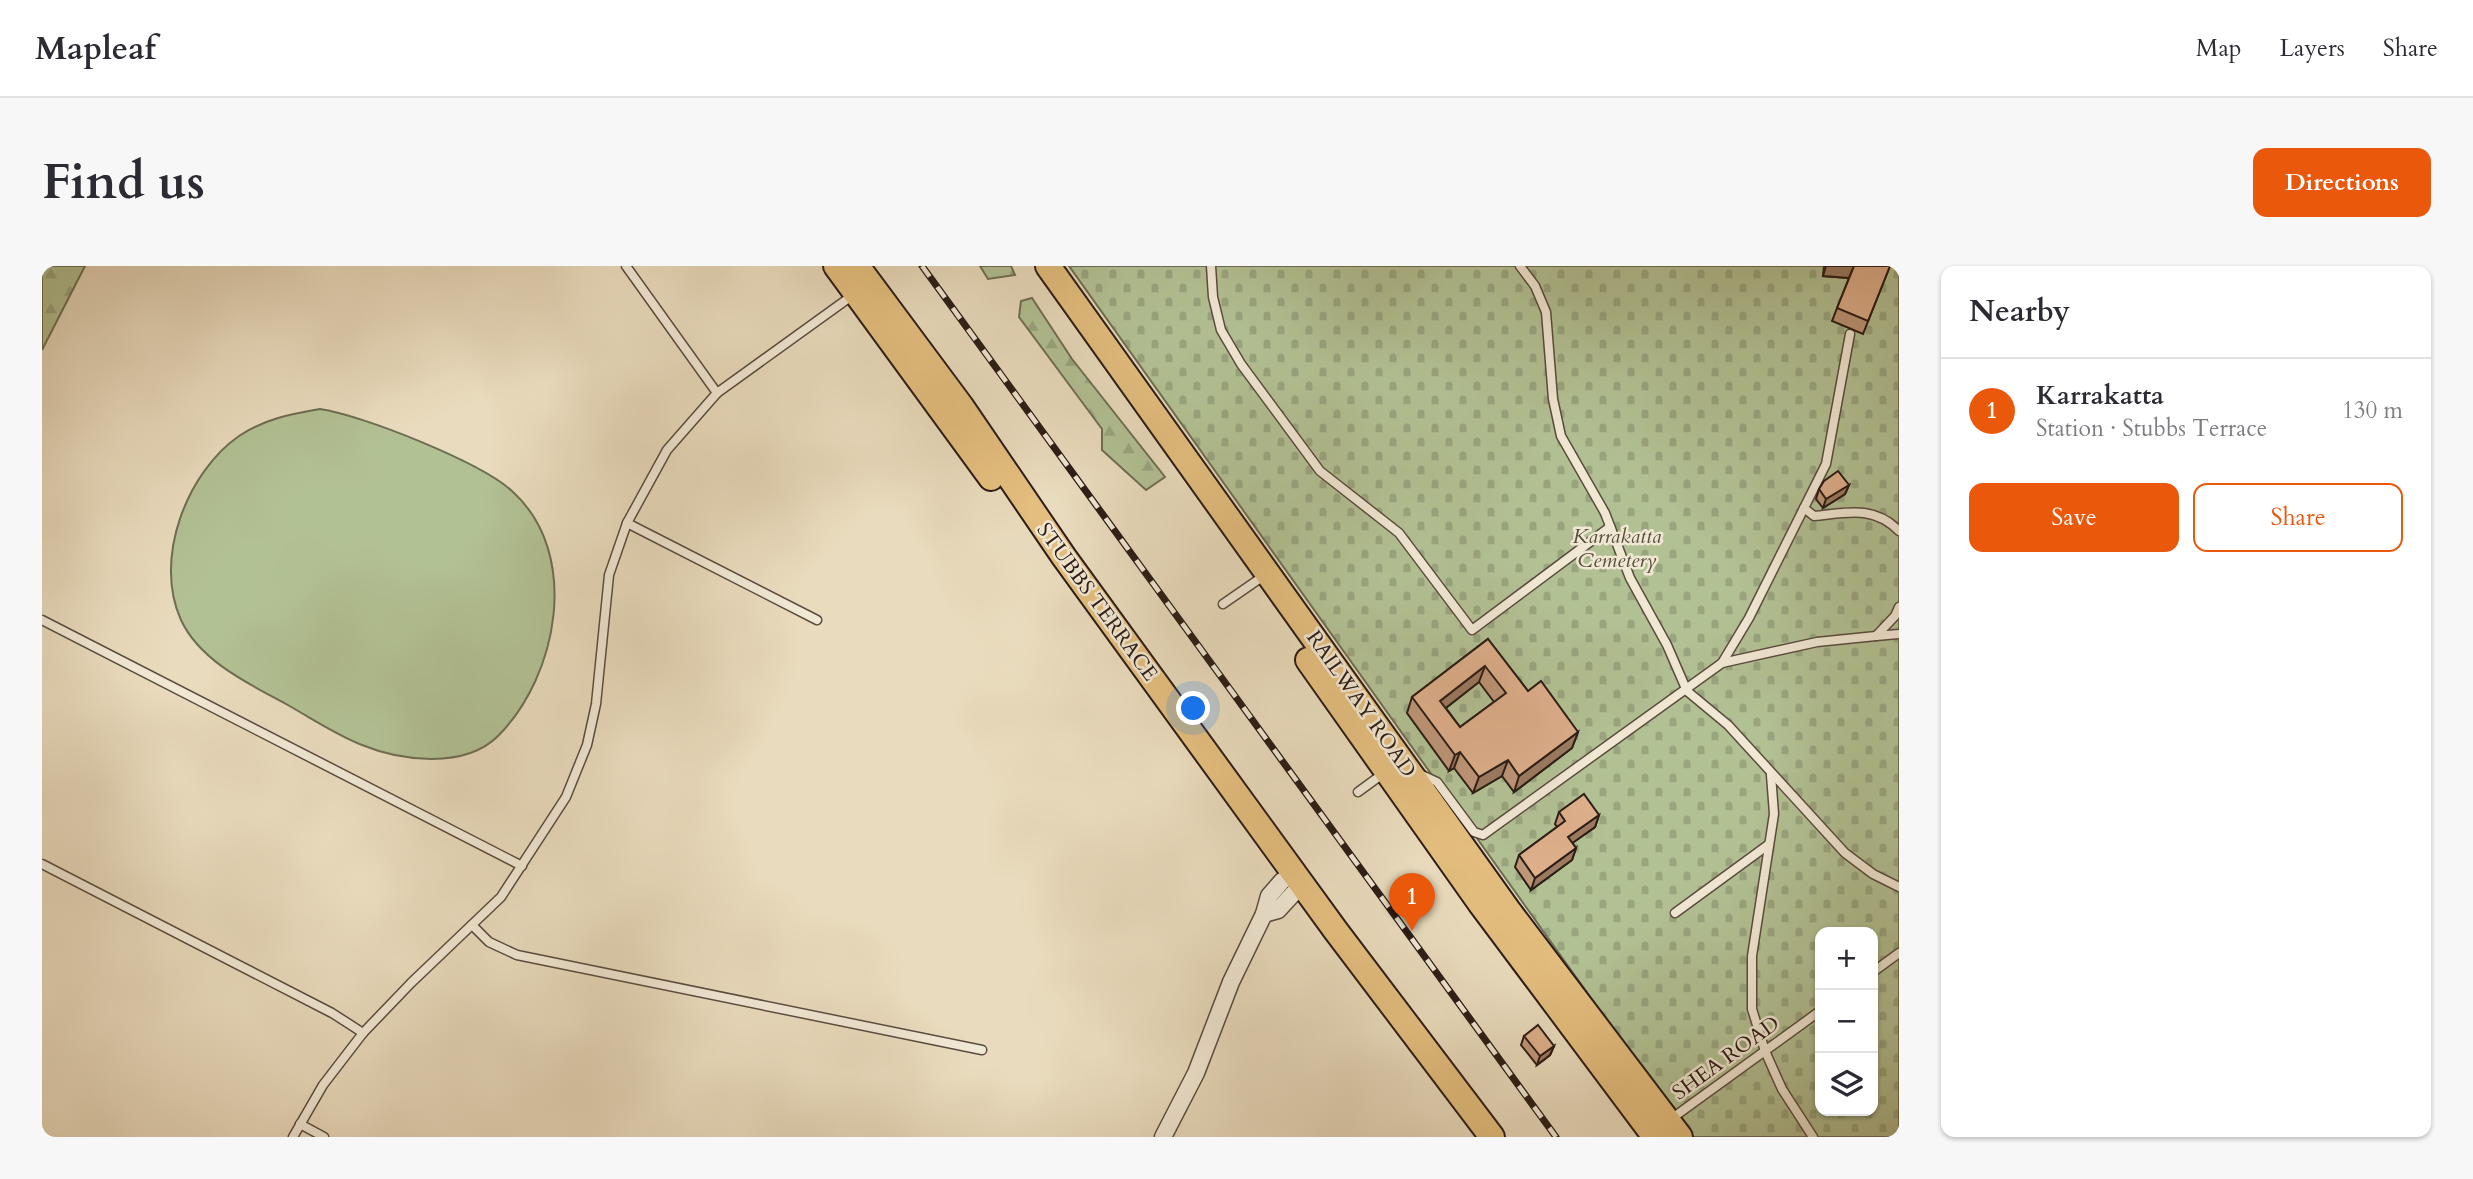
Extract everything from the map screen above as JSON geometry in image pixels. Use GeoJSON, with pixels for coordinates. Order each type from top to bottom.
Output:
{"type":"FeatureCollection","features":[{"type":"Feature","properties":{"kind":"main road","name":"STUBBS TERRACE"},"geometry":{"type":"LineString","coordinates":[[836,266],[1293,883],[1492,1137]]}},
{"type":"Feature","properties":{"kind":"main road","name":"STUBBS TERRACE"},"geometry":{"type":"LineString","coordinates":[[856,266],[961,406],[1472,1137]]}},
{"type":"Feature","properties":{"kind":"main road","name":"RAILWAY ROAD"},"geometry":{"type":"LineString","coordinates":[[1028,266],[1260,578]]}},
{"type":"Feature","properties":{"kind":"main road","name":"RAILWAY ROAD"},"geometry":{"type":"LineString","coordinates":[[1048,266],[1260,578],[1396,770],[1508,910],[1664,1132]]}},
{"type":"Feature","properties":{"kind":"street"},"geometry":{"type":"LineString","coordinates":[[1163,1137],[1196,1073],[1231,982],[1264,914],[1278,910],[1293,883]]}},
{"type":"Feature","properties":{"kind":"lane"},"geometry":{"type":"LineString","coordinates":[[626,266],[717,393]]}},
{"type":"Feature","properties":{"kind":"lane"},"geometry":{"type":"LineString","coordinates":[[1211,266],[1213,296],[1221,330],[1241,364],[1320,471],[1399,533],[1472,630],[1610,527]]}},
{"type":"Feature","properties":{"kind":"lane"},"geometry":{"type":"LineString","coordinates":[[1520,266],[1535,286],[1546,312],[1553,399],[1561,436],[1610,527],[1630,578],[1667,645],[1687,691],[1727,725],[1844,853],[1873,874],[1899,887]]}},
{"type":"Feature","properties":{"kind":"lane"},"geometry":{"type":"LineString","coordinates":[[293,1137],[331,1074],[363,1033],[501,897],[566,797],[587,745],[596,704],[606,588],[627,523],[667,450],[717,393],[856,293]]}},
{"type":"Feature","properties":{"kind":"lane"},"geometry":{"type":"LineString","coordinates":[[1358,792],[1396,770],[1437,782],[1474,832],[1483,835],[1687,691],[1722,663],[1749,618],[1826,464],[1850,334]]}},
{"type":"Feature","properties":{"kind":"lane"},"geometry":{"type":"LineString","coordinates":[[1804,508],[1814,516],[1869,512],[1880,515],[1899,531]]}},
{"type":"Feature","properties":{"kind":"lane"},"geometry":{"type":"LineString","coordinates":[[627,523],[817,620]]}},
{"type":"Feature","properties":{"kind":"lane"},"geometry":{"type":"LineString","coordinates":[[1223,604],[1260,578]]}},
{"type":"Feature","properties":{"kind":"lane"},"geometry":{"type":"LineString","coordinates":[[1876,636],[1895,616],[1899,607]]}},
{"type":"Feature","properties":{"kind":"lane"},"geometry":{"type":"LineString","coordinates":[[42,621],[522,866]]}},
{"type":"Feature","properties":{"kind":"lane"},"geometry":{"type":"LineString","coordinates":[[1722,663],[1817,642],[1899,634]]}},
{"type":"Feature","properties":{"kind":"lane"},"geometry":{"type":"LineString","coordinates":[[1771,774],[1774,814],[1752,957],[1752,1009],[1765,1051],[1794,1111],[1812,1137]]}},
{"type":"Feature","properties":{"kind":"lane"},"geometry":{"type":"LineString","coordinates":[[1675,914],[1768,845]]}},
{"type":"Feature","properties":{"kind":"lane"},"geometry":{"type":"LineString","coordinates":[[42,864],[332,1013],[363,1033]]}},
{"type":"Feature","properties":{"kind":"lane"},"geometry":{"type":"LineString","coordinates":[[472,925],[489,942],[516,955],[982,1050]]}},
{"type":"Feature","properties":{"kind":"lane"},"geometry":{"type":"LineString","coordinates":[[1878,968],[1899,953]]}},
{"type":"Feature","properties":{"kind":"lane","name":"SHEA ROAD"},"geometry":{"type":"LineString","coordinates":[[1664,1132],[1815,1015]]}},
{"type":"Feature","properties":{"kind":"lane"},"geometry":{"type":"LineString","coordinates":[[300,1124],[324,1137]]}},
{"type":"Feature","properties":{"kind":"green space"},"geometry":{"type":"Polygon","coordinates":[[[42,266],[85,266],[42,350],[42,266]]]}},
{"type":"Feature","properties":{"kind":"green space"},"geometry":{"type":"Polygon","coordinates":[[[980,266],[1011,266],[1015,275],[988,279],[980,266]]]}},
{"type":"Feature","properties":{"kind":"green space","name":"Karrakatta Cemetery"},"geometry":{"type":"Polygon","coordinates":[[[1069,266],[1899,266],[1899,1137],[1690,1137],[1069,266]]]}},
{"type":"Feature","properties":{"kind":"green space"},"geometry":{"type":"Polygon","coordinates":[[[1032,298],[1072,359],[1165,477],[1146,490],[1102,450],[1102,429],[1019,317],[1021,301],[1032,298]]]}},
{"type":"Feature","properties":{"kind":"green space"},"geometry":{"type":"Polygon","coordinates":[[[320,409],[392,430],[476,468],[513,492],[534,518],[548,548],[554,581],[553,615],[547,649],[535,681],[519,711],[498,736],[484,747],[451,758],[432,759],[395,755],[362,745],[227,670],[200,648],[181,620],[173,596],[173,544],[190,494],[204,471],[220,452],[248,430],[278,418],[320,409]]]}},
{"type":"Feature","properties":{"kind":"building"},"geometry":{"type":"Polygon","coordinates":[[[1854,266],[1890,266],[1868,321],[1837,308],[1854,266]]]}},
{"type":"Feature","properties":{"kind":"building"},"geometry":{"type":"Polygon","coordinates":[[[1838,471],[1849,485],[1826,499],[1819,489],[1824,481],[1838,471]]]}},
{"type":"Feature","properties":{"kind":"building"},"geometry":{"type":"Polygon","coordinates":[[[1488,639],[1528,691],[1541,681],[1578,732],[1519,776],[1508,760],[1479,777],[1460,752],[1455,755],[1412,697],[1488,639]],[[1485,666],[1440,701],[1460,727],[1506,693],[1485,666]]]}},
{"type":"Feature","properties":{"kind":"building"},"geometry":{"type":"Polygon","coordinates":[[[1584,794],[1599,815],[1568,837],[1576,848],[1535,878],[1519,855],[1565,821],[1559,812],[1584,794]]]}},
{"type":"Feature","properties":{"kind":"building"},"geometry":{"type":"Polygon","coordinates":[[[1538,1025],[1554,1046],[1540,1056],[1524,1036],[1538,1025]]]}},
{"type":"Feature","properties":{"kind":"railway"},"geometry":{"type":"LineString","coordinates":[[922,266],[1556,1137]]}},
{"type":"Feature","properties":{"kind":"place","name":"Karrakatta"},"geometry":{"type":"Point","coordinates":[1412,931]}}]}
